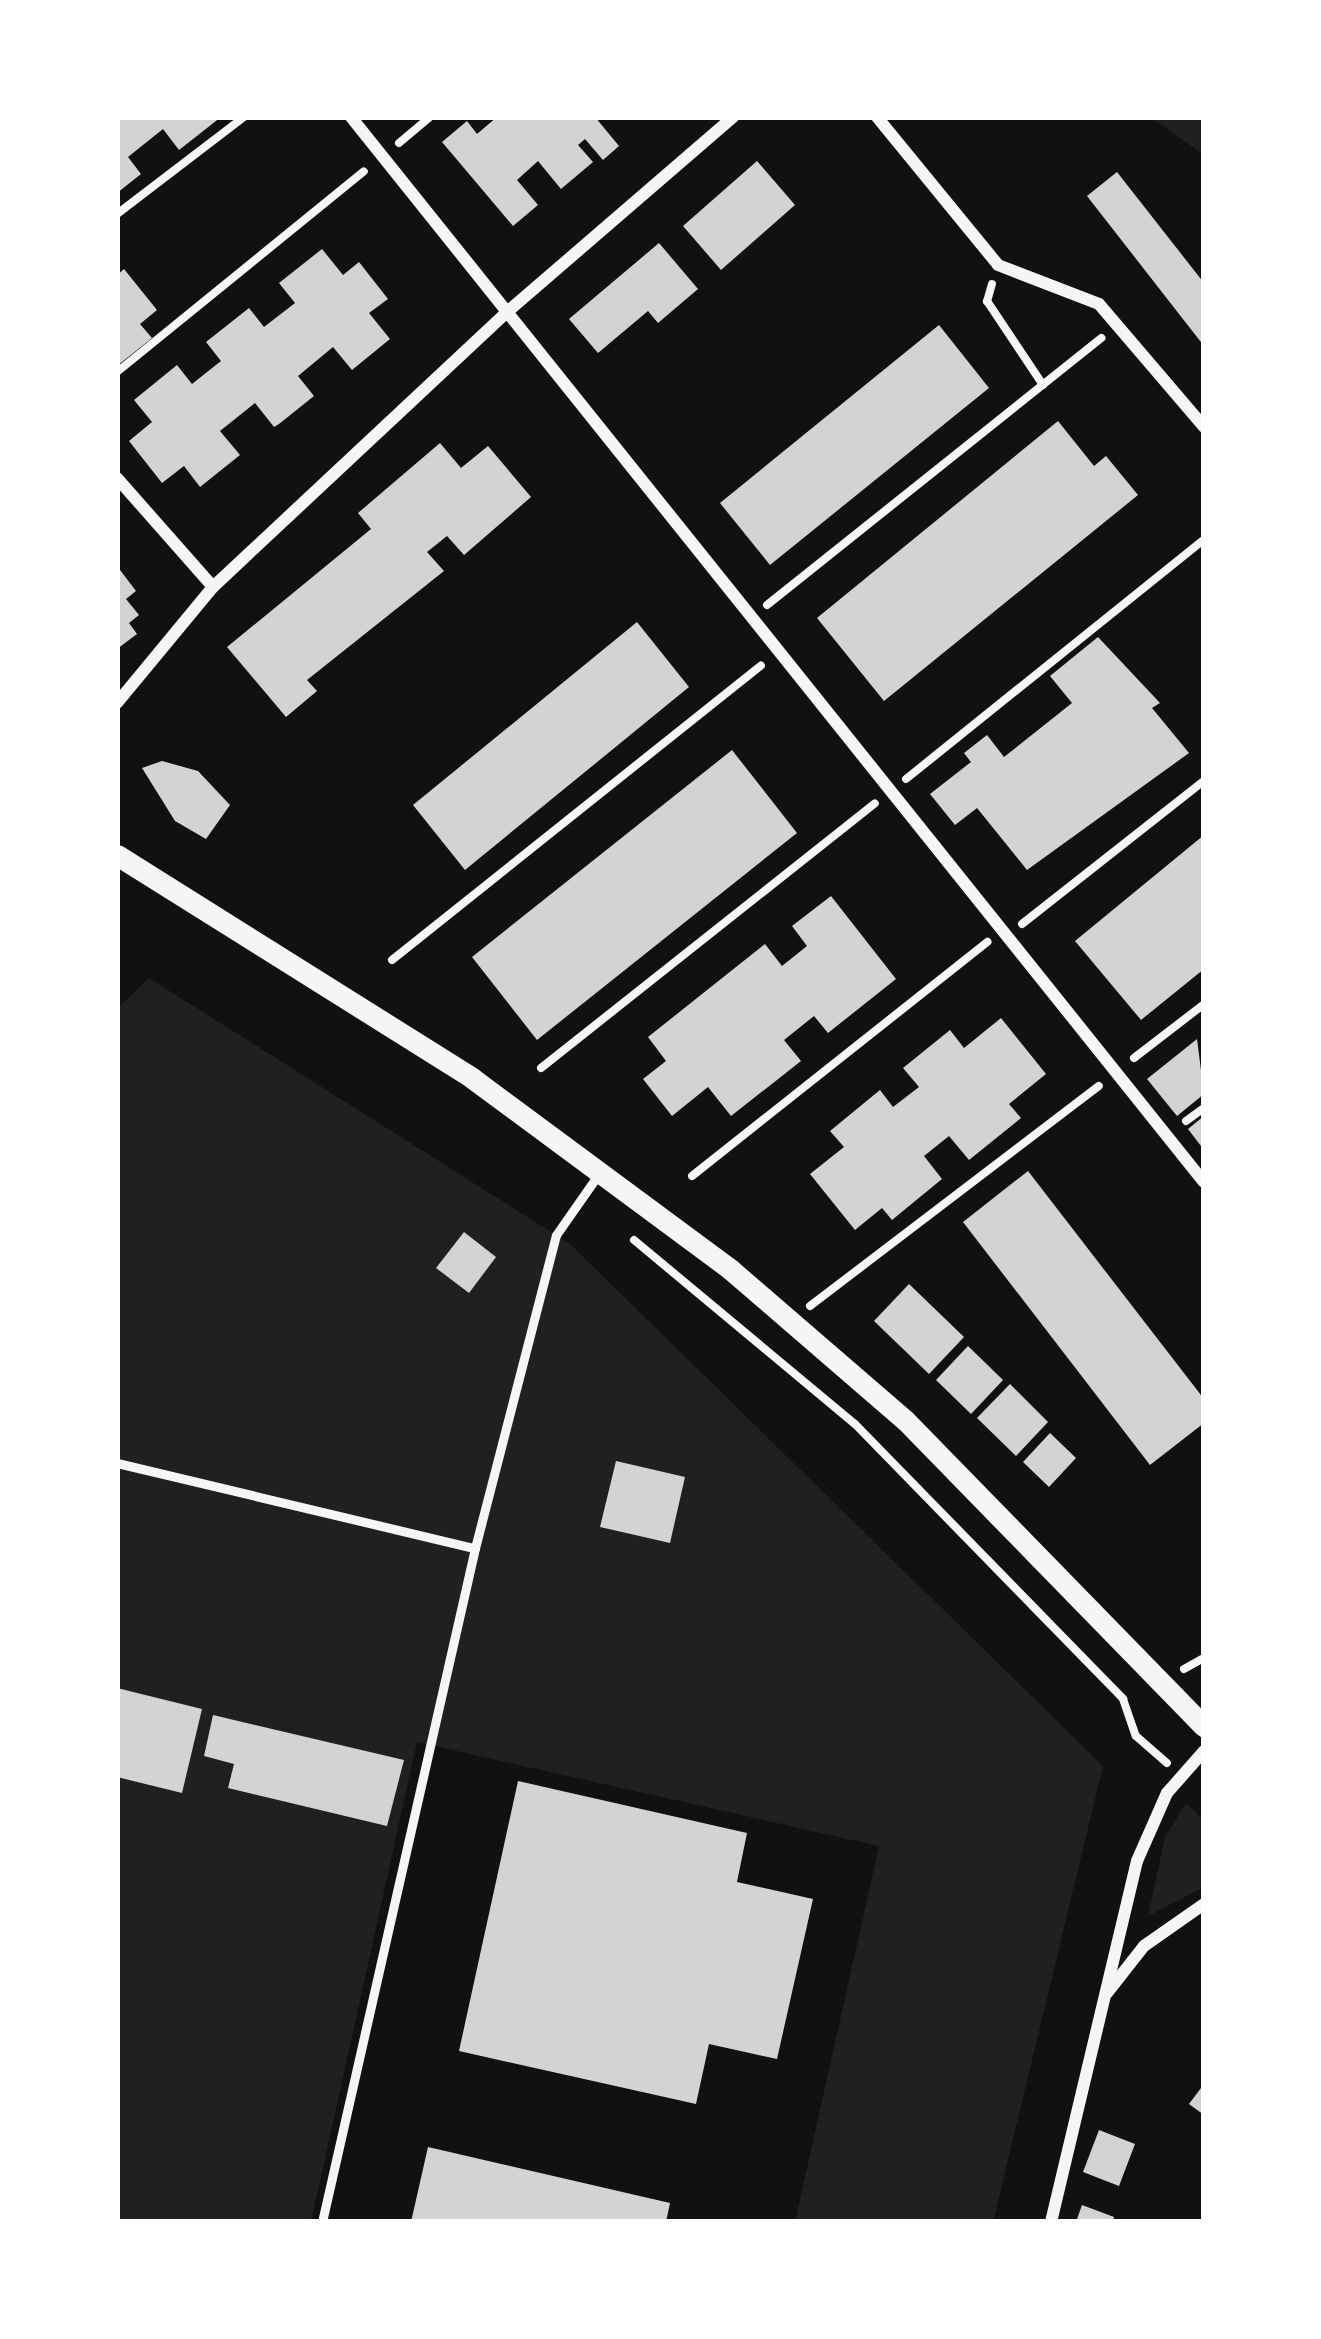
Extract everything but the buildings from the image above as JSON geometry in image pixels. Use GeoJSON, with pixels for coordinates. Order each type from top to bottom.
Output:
{"type":"FeatureCollection","features":[{"type":"Feature","properties":{"kind":"street"},"geometry":{"type":"LineString","coordinates":[[351,117],[1204,1182]]}},
{"type":"Feature","properties":{"kind":"street"},"geometry":{"type":"LineString","coordinates":[[117,703],[213,586],[506,313],[733,117]]}},
{"type":"Feature","properties":{"kind":"street"},"geometry":{"type":"LineString","coordinates":[[877,117],[998,265],[1079,293],[1120,323],[1204,428]]}},
{"type":"Feature","properties":{"kind":"street"},"geometry":{"type":"LineString","coordinates":[[117,478],[213,586]]}},
{"type":"Feature","properties":{"kind":"street"},"geometry":{"type":"LineString","coordinates":[[117,855],[454,1066],[601,1170],[788,1318],[960,1473],[1204,1726]]}},
{"type":"Feature","properties":{"kind":"street"},"geometry":{"type":"LineString","coordinates":[[1052,2222],[1137,1861],[1180,1775],[1204,1751]]}},
{"type":"Feature","properties":{"kind":"street"},"geometry":{"type":"LineString","coordinates":[[1103,1999],[1144,1946],[1204,1904]]}},
{"type":"Feature","properties":{"kind":"lane"},"geometry":{"type":"LineString","coordinates":[[322,2222],[475,1547],[556,1234],[601,1170]]}},
{"type":"Feature","properties":{"kind":"lane"},"geometry":{"type":"LineString","coordinates":[[117,1463],[475,1547]]}},
{"type":"Feature","properties":{"kind":"path"},"geometry":{"type":"LineString","coordinates":[[117,214],[244,117]]}},
{"type":"Feature","properties":{"kind":"path"},"geometry":{"type":"LineString","coordinates":[[117,372],[430,117]]}},
{"type":"Feature","properties":{"kind":"path"},"geometry":{"type":"LineString","coordinates":[[998,265],[987,302],[1043,386]]}},
{"type":"Feature","properties":{"kind":"path"},"geometry":{"type":"LineString","coordinates":[[751,617],[1120,323]]}},
{"type":"Feature","properties":{"kind":"path"},"geometry":{"type":"LineString","coordinates":[[541,1068],[1204,539]]}},
{"type":"Feature","properties":{"kind":"path"},"geometry":{"type":"LineString","coordinates":[[392,960],[778,651]]}},
{"type":"Feature","properties":{"kind":"path"},"geometry":{"type":"LineString","coordinates":[[692,1176],[1204,781]]}},
{"type":"Feature","properties":{"kind":"path"},"geometry":{"type":"LineString","coordinates":[[788,1318],[834,1293],[1204,1004]]}},
{"type":"Feature","properties":{"kind":"path"},"geometry":{"type":"LineString","coordinates":[[582,1196],[855,1424],[1123,1700],[1136,1736],[1180,1775]]}},
{"type":"Feature","properties":{"kind":"shaded area"},"geometry":{"type":"Polygon","coordinates":[[[1150,117],[1204,117],[1204,155],[1150,117]]]}},
{"type":"Feature","properties":{"kind":"shaded area"},"geometry":{"type":"Polygon","coordinates":[[[149,978],[570,1244],[1103,1766],[993,2222],[795,2222],[879,1846],[417,1742],[311,2222],[117,2222],[117,1009],[149,978]]]}},
{"type":"Feature","properties":{"kind":"shaded area"},"geometry":{"type":"Polygon","coordinates":[[[1186,1803],[1204,1820],[1204,1887],[1148,1916],[1165,1837],[1186,1803]]]}}]}
